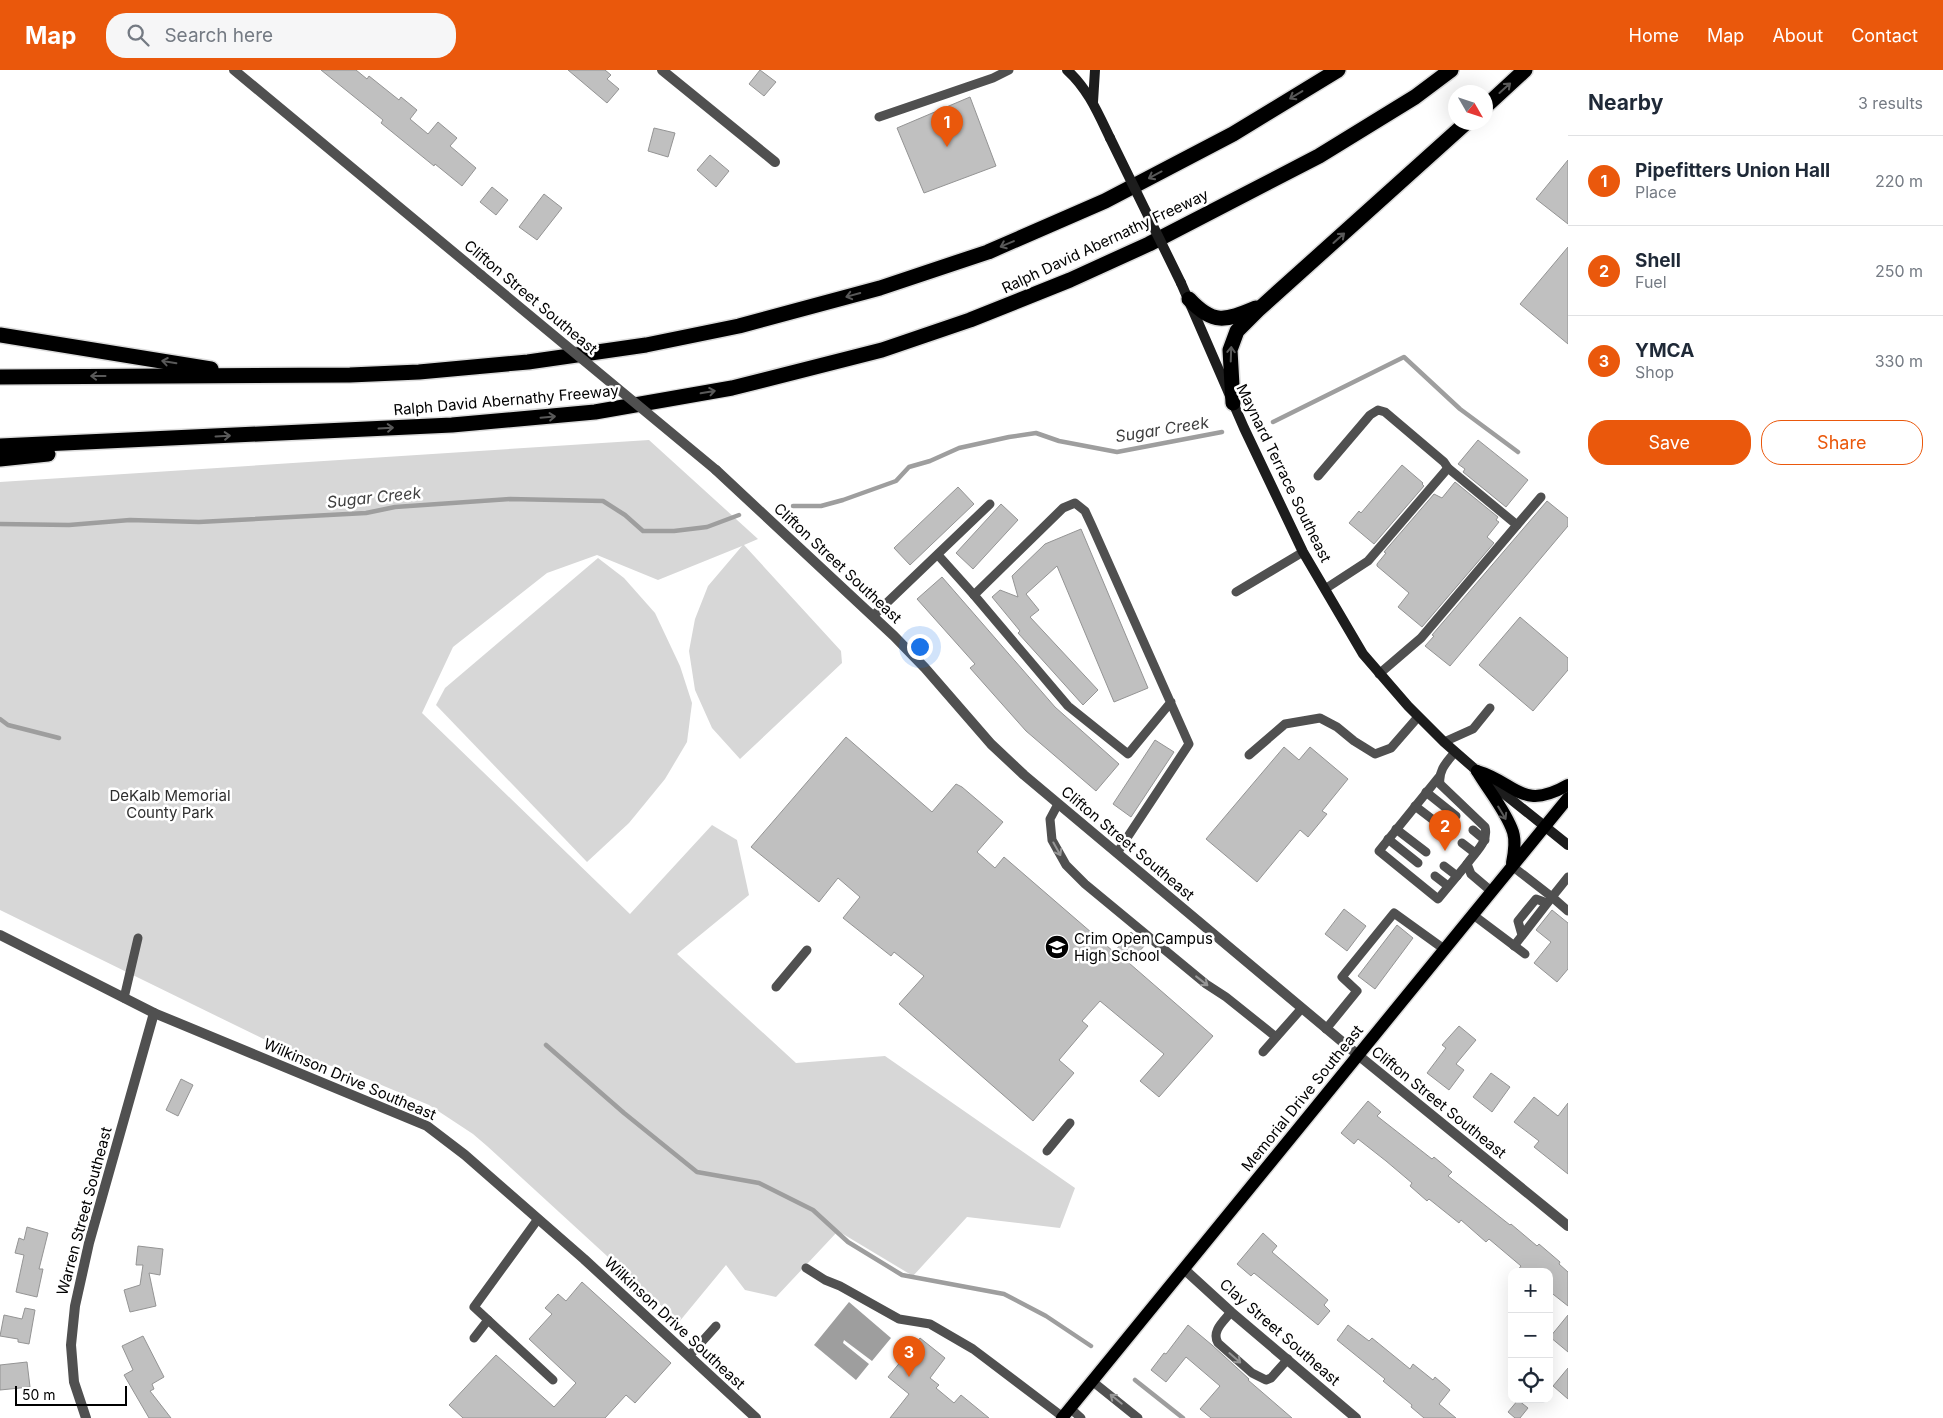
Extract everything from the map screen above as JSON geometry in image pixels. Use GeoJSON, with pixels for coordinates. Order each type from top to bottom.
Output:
{"type":"FeatureCollection","features":[{"type":"Feature","properties":{"kind":"highway"},"geometry":{"type":"LineString","coordinates":[[0,377],[350,375],[418,372],[538,360],[646,345],[739,326],[880,288],[988,252],[1105,202],[1233,134],[1338,70]]}},
{"type":"Feature","properties":{"kind":"highway","name":"Ralph David Abernathy Freeway"},"geometry":{"type":"LineString","coordinates":[[0,446],[452,426],[595,412],[732,388],[882,350],[970,320],[1070,280],[1149,244],[1319,156],[1415,97],[1452,70]]}},
{"type":"Feature","properties":{"kind":"highway"},"geometry":{"type":"LineString","coordinates":[[1493,100],[1525,70]]}},
{"type":"Feature","properties":{"kind":"highway"},"geometry":{"type":"LineString","coordinates":[[1233,402],[1230,350],[1236,331],[1458,130]]}},
{"type":"Feature","properties":{"kind":"highway"},"geometry":{"type":"LineString","coordinates":[[1188,299],[1202,313],[1214,318],[1228,318],[1268,301]]}},
{"type":"Feature","properties":{"kind":"highway"},"geometry":{"type":"LineString","coordinates":[[0,334],[252,376]]}},
{"type":"Feature","properties":{"kind":"highway"},"geometry":{"type":"LineString","coordinates":[[0,459],[187,437]]}},
{"type":"Feature","properties":{"kind":"main road"},"geometry":{"type":"LineString","coordinates":[[1477,771],[1487,774],[1512,790],[1528,795],[1543,796],[1568,785]]}},
{"type":"Feature","properties":{"kind":"main road"},"geometry":{"type":"LineString","coordinates":[[1477,771],[1505,816],[1513,833],[1515,847],[1512,866]]}},
{"type":"Feature","properties":{"kind":"main road","name":"Memorial Drive Southeast"},"geometry":{"type":"LineString","coordinates":[[1065,1414],[1544,825],[1568,798]]}},
{"type":"Feature","properties":{"kind":"street","name":"Clifton Street Southeast"},"geometry":{"type":"LineString","coordinates":[[234,70],[716,470],[873,616],[925,668],[991,744],[1024,775],[1358,1056],[1568,1226]]}},
{"type":"Feature","properties":{"kind":"street"},"geometry":{"type":"LineString","coordinates":[[662,70],[775,162]]}},
{"type":"Feature","properties":{"kind":"street","name":"Maynard Terrace Southeast"},"geometry":{"type":"LineString","coordinates":[[1067,70],[1079,81],[1093,102],[1181,283],[1233,402],[1303,552],[1363,654],[1418,717],[1444,742],[1568,845]]}},
{"type":"Feature","properties":{"kind":"street"},"geometry":{"type":"LineString","coordinates":[[1093,102],[1096,70]]}},
{"type":"Feature","properties":{"kind":"street","name":"Wilkinson Drive Southeast"},"geometry":{"type":"LineString","coordinates":[[0,935],[154,1013],[427,1126],[465,1155],[538,1219],[756,1418]]}},
{"type":"Feature","properties":{"kind":"street","name":"Warren Street Southeast"},"geometry":{"type":"LineString","coordinates":[[86,1418],[74,1382],[71,1345],[75,1306],[90,1243],[154,1013]]}},
{"type":"Feature","properties":{"kind":"street","name":"Clay Street Southeast"},"geometry":{"type":"LineString","coordinates":[[1184,1269],[1356,1418]]}},
{"type":"Feature","properties":{"kind":"lane"},"geometry":{"type":"LineString","coordinates":[[879,117],[993,78],[1009,70]]}},
{"type":"Feature","properties":{"kind":"lane"},"geometry":{"type":"LineString","coordinates":[[1318,476],[1370,415],[1378,410],[1385,412],[1444,462],[1448,468],[1517,525]]}},
{"type":"Feature","properties":{"kind":"lane"},"geometry":{"type":"LineString","coordinates":[[1324,589],[1368,561],[1448,468]]}},
{"type":"Feature","properties":{"kind":"lane"},"geometry":{"type":"LineString","coordinates":[[1379,674],[1420,638],[1541,497]]}},
{"type":"Feature","properties":{"kind":"lane"},"geometry":{"type":"LineString","coordinates":[[974,595],[1063,508],[1075,502],[1085,510],[1189,744],[1117,853]]}},
{"type":"Feature","properties":{"kind":"lane"},"geometry":{"type":"LineString","coordinates":[[873,616],[990,504]]}},
{"type":"Feature","properties":{"kind":"lane"},"geometry":{"type":"LineString","coordinates":[[1236,592],[1303,552]]}},
{"type":"Feature","properties":{"kind":"lane"},"geometry":{"type":"LineString","coordinates":[[938,555],[1068,706],[1128,754],[1171,702]]}},
{"type":"Feature","properties":{"kind":"lane"},"geometry":{"type":"LineString","coordinates":[[1444,742],[1473,729],[1490,708]]}},
{"type":"Feature","properties":{"kind":"lane"},"geometry":{"type":"LineString","coordinates":[[1249,755],[1285,724],[1320,718],[1337,727],[1354,741],[1375,754],[1391,748],[1418,717]]}},
{"type":"Feature","properties":{"kind":"lane"},"geometry":{"type":"LineString","coordinates":[[1438,777],[1445,791],[1485,827],[1487,834],[1485,840],[1467,864],[1438,899],[1379,851],[1438,777],[1455,752]]}},
{"type":"Feature","properties":{"kind":"lane"},"geometry":{"type":"LineString","coordinates":[[1426,792],[1456,816]]}},
{"type":"Feature","properties":{"kind":"lane"},"geometry":{"type":"LineString","coordinates":[[1058,804],[1050,819],[1052,840],[1066,866],[1198,978],[1226,997],[1276,1037]]}},
{"type":"Feature","properties":{"kind":"lane"},"geometry":{"type":"LineString","coordinates":[[1415,806],[1445,829]]}},
{"type":"Feature","properties":{"kind":"lane"},"geometry":{"type":"LineString","coordinates":[[1396,829],[1426,852]]}},
{"type":"Feature","properties":{"kind":"lane"},"geometry":{"type":"LineString","coordinates":[[1473,830],[1485,840]]}},
{"type":"Feature","properties":{"kind":"lane"},"geometry":{"type":"LineString","coordinates":[[1388,839],[1418,863]]}},
{"type":"Feature","properties":{"kind":"lane"},"geometry":{"type":"LineString","coordinates":[[1462,843],[1475,853]]}},
{"type":"Feature","properties":{"kind":"lane"},"geometry":{"type":"LineString","coordinates":[[1467,864],[1471,874],[1491,891]]}},
{"type":"Feature","properties":{"kind":"lane"},"geometry":{"type":"LineString","coordinates":[[1444,866],[1456,876]]}},
{"type":"Feature","properties":{"kind":"lane"},"geometry":{"type":"LineString","coordinates":[[1512,866],[1550,900],[1568,911]]}},
{"type":"Feature","properties":{"kind":"lane"},"geometry":{"type":"LineString","coordinates":[[1435,876],[1448,886]]}},
{"type":"Feature","properties":{"kind":"lane"},"geometry":{"type":"LineString","coordinates":[[1514,946],[1568,877]]}},
{"type":"Feature","properties":{"kind":"lane"},"geometry":{"type":"LineString","coordinates":[[1326,1028],[1357,990],[1342,977],[1394,913],[1444,949]]}},
{"type":"Feature","properties":{"kind":"lane"},"geometry":{"type":"LineString","coordinates":[[1472,914],[1525,954]]}},
{"type":"Feature","properties":{"kind":"lane"},"geometry":{"type":"LineString","coordinates":[[124,998],[138,938]]}},
{"type":"Feature","properties":{"kind":"lane"},"geometry":{"type":"LineString","coordinates":[[776,987],[807,950]]}},
{"type":"Feature","properties":{"kind":"lane"},"geometry":{"type":"LineString","coordinates":[[1263,1052],[1302,1008]]}},
{"type":"Feature","properties":{"kind":"lane"},"geometry":{"type":"LineString","coordinates":[[1047,1151],[1070,1123]]}},
{"type":"Feature","properties":{"kind":"lane"},"geometry":{"type":"LineString","coordinates":[[538,1219],[474,1307],[553,1380]]}},
{"type":"Feature","properties":{"kind":"lane"},"geometry":{"type":"LineString","coordinates":[[806,1268],[899,1319],[930,1324],[964,1344],[1065,1414],[1081,1418]]}},
{"type":"Feature","properties":{"kind":"lane"},"geometry":{"type":"LineString","coordinates":[[1232,1312],[1216,1330],[1216,1338],[1218,1343],[1252,1373],[1266,1380],[1271,1378],[1288,1359]]}},
{"type":"Feature","properties":{"kind":"lane"},"geometry":{"type":"LineString","coordinates":[[474,1338],[488,1320]]}},
{"type":"Feature","properties":{"kind":"lane"},"geometry":{"type":"LineString","coordinates":[[689,1356],[716,1326]]}},
{"type":"Feature","properties":{"kind":"lane"},"geometry":{"type":"LineString","coordinates":[[1092,1381],[1138,1418]]}},
{"type":"Feature","properties":{"kind":"green space","name":"DeKalb Memorial County Park"},"geometry":{"type":"Polygon","coordinates":[[[649,440],[758,539],[744,545],[841,651],[842,663],[740,759],[712,728],[695,690],[689,651],[695,619],[708,586],[742,546],[658,580],[597,555],[547,573],[453,647],[422,713],[630,914],[712,825],[737,840],[749,895],[677,954],[796,1063],[885,1056],[1075,1188],[1060,1228],[967,1217],[913,1276],[838,1231],[776,1297],[745,1290],[726,1265],[679,1322],[487,1146],[473,1134],[429,1105],[360,1076],[288,1051],[0,910],[0,482],[649,440]]]}},
{"type":"Feature","properties":{"kind":"green space"},"geometry":{"type":"Polygon","coordinates":[[[598,558],[624,578],[655,613],[680,666],[692,703],[687,742],[665,779],[629,823],[587,862],[436,705],[445,688],[598,558]]]}},
{"type":"Feature","properties":{"kind":"shaded area"},"geometry":{"type":"Polygon","coordinates":[[[849,1302],[891,1338],[872,1361],[844,1340],[843,1343],[869,1364],[856,1380],[814,1345],[849,1302]]]}},
{"type":"Feature","properties":{"kind":"building"},"geometry":{"type":"Polygon","coordinates":[[[321,70],[356,70],[367,79],[369,76],[399,100],[401,97],[417,110],[410,119],[428,134],[438,122],[457,138],[450,146],[476,168],[462,186],[381,123],[383,120],[321,70]]]}},
{"type":"Feature","properties":{"kind":"building"},"geometry":{"type":"Polygon","coordinates":[[[568,70],[605,70],[611,75],[607,79],[619,89],[607,103],[568,70]]]}},
{"type":"Feature","properties":{"kind":"building"},"geometry":{"type":"Polygon","coordinates":[[[760,70],[776,82],[764,96],[749,84],[760,70]]]}},
{"type":"Feature","properties":{"kind":"building"},"geometry":{"type":"Polygon","coordinates":[[[970,97],[996,166],[924,193],[897,128],[970,97]]]}},
{"type":"Feature","properties":{"kind":"building"},"geometry":{"type":"Polygon","coordinates":[[[654,128],[675,133],[668,157],[648,151],[654,128]]]}},
{"type":"Feature","properties":{"kind":"building"},"geometry":{"type":"Polygon","coordinates":[[[710,155],[729,171],[716,187],[697,170],[710,155]]]}},
{"type":"Feature","properties":{"kind":"building"},"geometry":{"type":"Polygon","coordinates":[[[1568,160],[1568,224],[1536,199],[1568,160]]]}},
{"type":"Feature","properties":{"kind":"building"},"geometry":{"type":"Polygon","coordinates":[[[492,187],[508,200],[496,215],[480,202],[492,187]]]}},
{"type":"Feature","properties":{"kind":"building"},"geometry":{"type":"Polygon","coordinates":[[[544,194],[562,208],[537,240],[519,227],[544,194]]]}},
{"type":"Feature","properties":{"kind":"building"},"geometry":{"type":"Polygon","coordinates":[[[1568,247],[1568,344],[1520,304],[1568,247]]]}},
{"type":"Feature","properties":{"kind":"building"},"geometry":{"type":"Polygon","coordinates":[[[1478,440],[1528,480],[1506,507],[1463,472],[1465,469],[1458,464],[1478,440]]]}},
{"type":"Feature","properties":{"kind":"building"},"geometry":{"type":"Polygon","coordinates":[[[1402,465],[1424,486],[1374,544],[1349,523],[1359,511],[1361,513],[1402,465]]]}},
{"type":"Feature","properties":{"kind":"building"},"geometry":{"type":"Polygon","coordinates":[[[1455,482],[1498,517],[1496,520],[1499,522],[1487,537],[1494,543],[1422,627],[1398,607],[1409,593],[1377,564],[1386,553],[1384,552],[1434,494],[1442,498],[1455,482]]]}},
{"type":"Feature","properties":{"kind":"building"},"geometry":{"type":"Polygon","coordinates":[[[958,487],[974,504],[910,565],[894,548],[958,487]]]}},
{"type":"Feature","properties":{"kind":"building"},"geometry":{"type":"Polygon","coordinates":[[[1547,501],[1568,518],[1568,526],[1450,666],[1425,646],[1434,636],[1432,635],[1547,501]]]}},
{"type":"Feature","properties":{"kind":"building"},"geometry":{"type":"Polygon","coordinates":[[[1001,504],[1018,520],[973,569],[956,553],[1001,504]]]}},
{"type":"Feature","properties":{"kind":"building"},"geometry":{"type":"Polygon","coordinates":[[[1081,529],[1148,688],[1114,702],[1057,566],[1026,594],[1039,610],[1030,617],[1098,690],[1083,705],[1018,633],[1020,631],[992,597],[1000,590],[1018,597],[1012,576],[1045,544],[1081,529]]]}},
{"type":"Feature","properties":{"kind":"building"},"geometry":{"type":"Polygon","coordinates":[[[942,577],[1055,707],[1119,764],[1096,791],[1026,731],[970,668],[975,664],[917,599],[942,577]]]}},
{"type":"Feature","properties":{"kind":"building"},"geometry":{"type":"Polygon","coordinates":[[[1520,617],[1568,658],[1568,670],[1533,711],[1479,665],[1520,617]]]}},
{"type":"Feature","properties":{"kind":"building"},"geometry":{"type":"Polygon","coordinates":[[[846,737],[932,812],[956,784],[962,787],[1003,822],[977,852],[995,868],[1004,857],[1114,952],[1131,932],[1145,945],[1129,963],[1213,1036],[1159,1097],[1140,1081],[1164,1054],[1100,1001],[1082,1021],[1088,1026],[1059,1060],[1074,1073],[1033,1121],[899,1004],[924,976],[894,952],[891,956],[843,918],[860,897],[838,878],[819,902],[751,847],[846,737]]]}},
{"type":"Feature","properties":{"kind":"building"},"geometry":{"type":"Polygon","coordinates":[[[1155,740],[1174,752],[1131,817],[1113,804],[1155,740]]]}},
{"type":"Feature","properties":{"kind":"building"},"geometry":{"type":"Polygon","coordinates":[[[1284,747],[1299,760],[1310,747],[1348,779],[1322,811],[1327,814],[1308,837],[1300,830],[1257,882],[1206,839],[1284,747]]]}},
{"type":"Feature","properties":{"kind":"building"},"geometry":{"type":"Polygon","coordinates":[[[1344,909],[1366,926],[1347,951],[1325,934],[1344,909]]]}},
{"type":"Feature","properties":{"kind":"building"},"geometry":{"type":"Polygon","coordinates":[[[1552,910],[1568,923],[1568,969],[1557,982],[1534,963],[1551,942],[1536,930],[1552,910]]]}},
{"type":"Feature","properties":{"kind":"building"},"geometry":{"type":"Polygon","coordinates":[[[1397,925],[1413,938],[1375,989],[1358,976],[1397,925]]]}},
{"type":"Feature","properties":{"kind":"building"},"geometry":{"type":"Polygon","coordinates":[[[1459,1026],[1476,1040],[1456,1064],[1464,1070],[1449,1090],[1427,1073],[1446,1048],[1442,1045],[1459,1026]]]}},
{"type":"Feature","properties":{"kind":"building"},"geometry":{"type":"Polygon","coordinates":[[[1491,1073],[1510,1087],[1492,1112],[1473,1097],[1491,1073]]]}},
{"type":"Feature","properties":{"kind":"building"},"geometry":{"type":"Polygon","coordinates":[[[181,1079],[193,1085],[178,1116],[166,1110],[181,1079]]]}},
{"type":"Feature","properties":{"kind":"building"},"geometry":{"type":"Polygon","coordinates":[[[1534,1097],[1558,1116],[1568,1103],[1568,1174],[1534,1147],[1539,1141],[1514,1122],[1534,1097]]]}},
{"type":"Feature","properties":{"kind":"building"},"geometry":{"type":"Polygon","coordinates":[[[1368,1101],[1381,1112],[1377,1116],[1432,1159],[1434,1157],[1452,1172],[1448,1176],[1560,1262],[1559,1264],[1568,1272],[1568,1306],[1553,1294],[1553,1268],[1519,1268],[1521,1266],[1489,1239],[1486,1242],[1461,1220],[1459,1223],[1429,1199],[1427,1201],[1410,1186],[1412,1183],[1358,1139],[1354,1144],[1341,1133],[1368,1101]]]}},
{"type":"Feature","properties":{"kind":"building"},"geometry":{"type":"Polygon","coordinates":[[[27,1227],[48,1233],[39,1269],[43,1269],[37,1297],[16,1292],[24,1255],[15,1253],[19,1238],[24,1240],[27,1227]]]}},
{"type":"Feature","properties":{"kind":"building"},"geometry":{"type":"Polygon","coordinates":[[[1263,1233],[1277,1246],[1272,1252],[1328,1300],[1324,1305],[1330,1311],[1318,1325],[1254,1273],[1251,1276],[1237,1264],[1263,1233]]]}},
{"type":"Feature","properties":{"kind":"building"},"geometry":{"type":"Polygon","coordinates":[[[138,1246],[163,1249],[160,1275],[149,1273],[156,1306],[130,1312],[124,1290],[140,1285],[143,1265],[136,1265],[138,1246]]]}},
{"type":"Feature","properties":{"kind":"building"},"geometry":{"type":"Polygon","coordinates":[[[582,1282],[671,1363],[635,1403],[626,1395],[605,1418],[463,1418],[449,1405],[496,1355],[554,1407],[576,1383],[529,1339],[552,1314],[545,1308],[558,1294],[566,1301],[582,1282]]]}},
{"type":"Feature","properties":{"kind":"building"},"geometry":{"type":"Polygon","coordinates":[[[25,1308],[35,1310],[29,1344],[18,1342],[18,1339],[0,1336],[4,1315],[22,1319],[25,1308]]]}},
{"type":"Feature","properties":{"kind":"building"},"geometry":{"type":"Polygon","coordinates":[[[1568,1315],[1568,1352],[1553,1340],[1553,1333],[1568,1315]]]}},
{"type":"Feature","properties":{"kind":"building"},"geometry":{"type":"Polygon","coordinates":[[[1188,1325],[1292,1418],[1211,1418],[1200,1409],[1220,1386],[1186,1357],[1166,1382],[1151,1370],[1188,1325]]]}},
{"type":"Feature","properties":{"kind":"building"},"geometry":{"type":"Polygon","coordinates":[[[1348,1325],[1369,1341],[1372,1338],[1410,1369],[1413,1364],[1433,1380],[1435,1377],[1450,1390],[1439,1404],[1456,1418],[1424,1418],[1411,1407],[1412,1405],[1383,1381],[1385,1379],[1337,1340],[1348,1325]]]}},
{"type":"Feature","properties":{"kind":"building"},"geometry":{"type":"Polygon","coordinates":[[[143,1336],[164,1377],[152,1384],[154,1389],[150,1391],[171,1418],[149,1418],[124,1375],[133,1370],[122,1346],[143,1336]]]}},
{"type":"Feature","properties":{"kind":"building"},"geometry":{"type":"Polygon","coordinates":[[[920,1338],[945,1358],[930,1378],[939,1385],[936,1388],[954,1403],[961,1395],[989,1418],[890,1418],[909,1394],[888,1377],[920,1338]]]}},
{"type":"Feature","properties":{"kind":"building"},"geometry":{"type":"Polygon","coordinates":[[[27,1362],[30,1387],[0,1390],[0,1365],[27,1362]]]}},
{"type":"Feature","properties":{"kind":"building"},"geometry":{"type":"Polygon","coordinates":[[[1568,1368],[1568,1399],[1553,1386],[1568,1368]]]}},
{"type":"Feature","properties":{"kind":"building"},"geometry":{"type":"Polygon","coordinates":[[[1516,1403],[1522,1403],[1528,1408],[1520,1418],[1515,1418],[1508,1412],[1516,1403]]]}},
{"type":"Feature","properties":{"kind":"waterway","name":"Sugar Creek"},"geometry":{"type":"LineString","coordinates":[[1273,422],[1404,357],[1460,409],[1518,452]]}},
{"type":"Feature","properties":{"kind":"waterway","name":"Sugar Creek"},"geometry":{"type":"LineString","coordinates":[[793,506],[821,506],[843,500],[896,481],[909,467],[930,461],[959,448],[1009,437],[1036,433],[1059,441],[1117,452],[1222,432]]}},
{"type":"Feature","properties":{"kind":"waterway","name":"Sugar Creek"},"geometry":{"type":"LineString","coordinates":[[0,524],[69,525],[130,520],[199,522],[366,513],[395,507],[510,499],[603,501],[625,515],[643,531],[674,531],[707,527],[739,515]]}},
{"type":"Feature","properties":{"kind":"waterway"},"geometry":{"type":"LineString","coordinates":[[0,719],[8,725],[59,738]]}},
{"type":"Feature","properties":{"kind":"waterway"},"geometry":{"type":"LineString","coordinates":[[546,1045],[624,1113],[697,1172],[759,1183],[813,1210],[848,1242],[902,1275],[1004,1294],[1046,1316],[1091,1346]]}},
{"type":"Feature","properties":{"kind":"waterway"},"geometry":{"type":"LineString","coordinates":[[1135,1380],[1183,1418]]}},
{"type":"Feature","properties":{"kind":"place","name":"Pipefitters Union Hall"},"geometry":{"type":"Point","coordinates":[947,147]}},
{"type":"Feature","properties":{"kind":"place","name":"Shell"},"geometry":{"type":"Point","coordinates":[1445,851]}},
{"type":"Feature","properties":{"kind":"place","name":"Crim Open Campus High School"},"geometry":{"type":"Point","coordinates":[1057,947]}},
{"type":"Feature","properties":{"kind":"place","name":"YMCA"},"geometry":{"type":"Point","coordinates":[909,1377]}}]}
